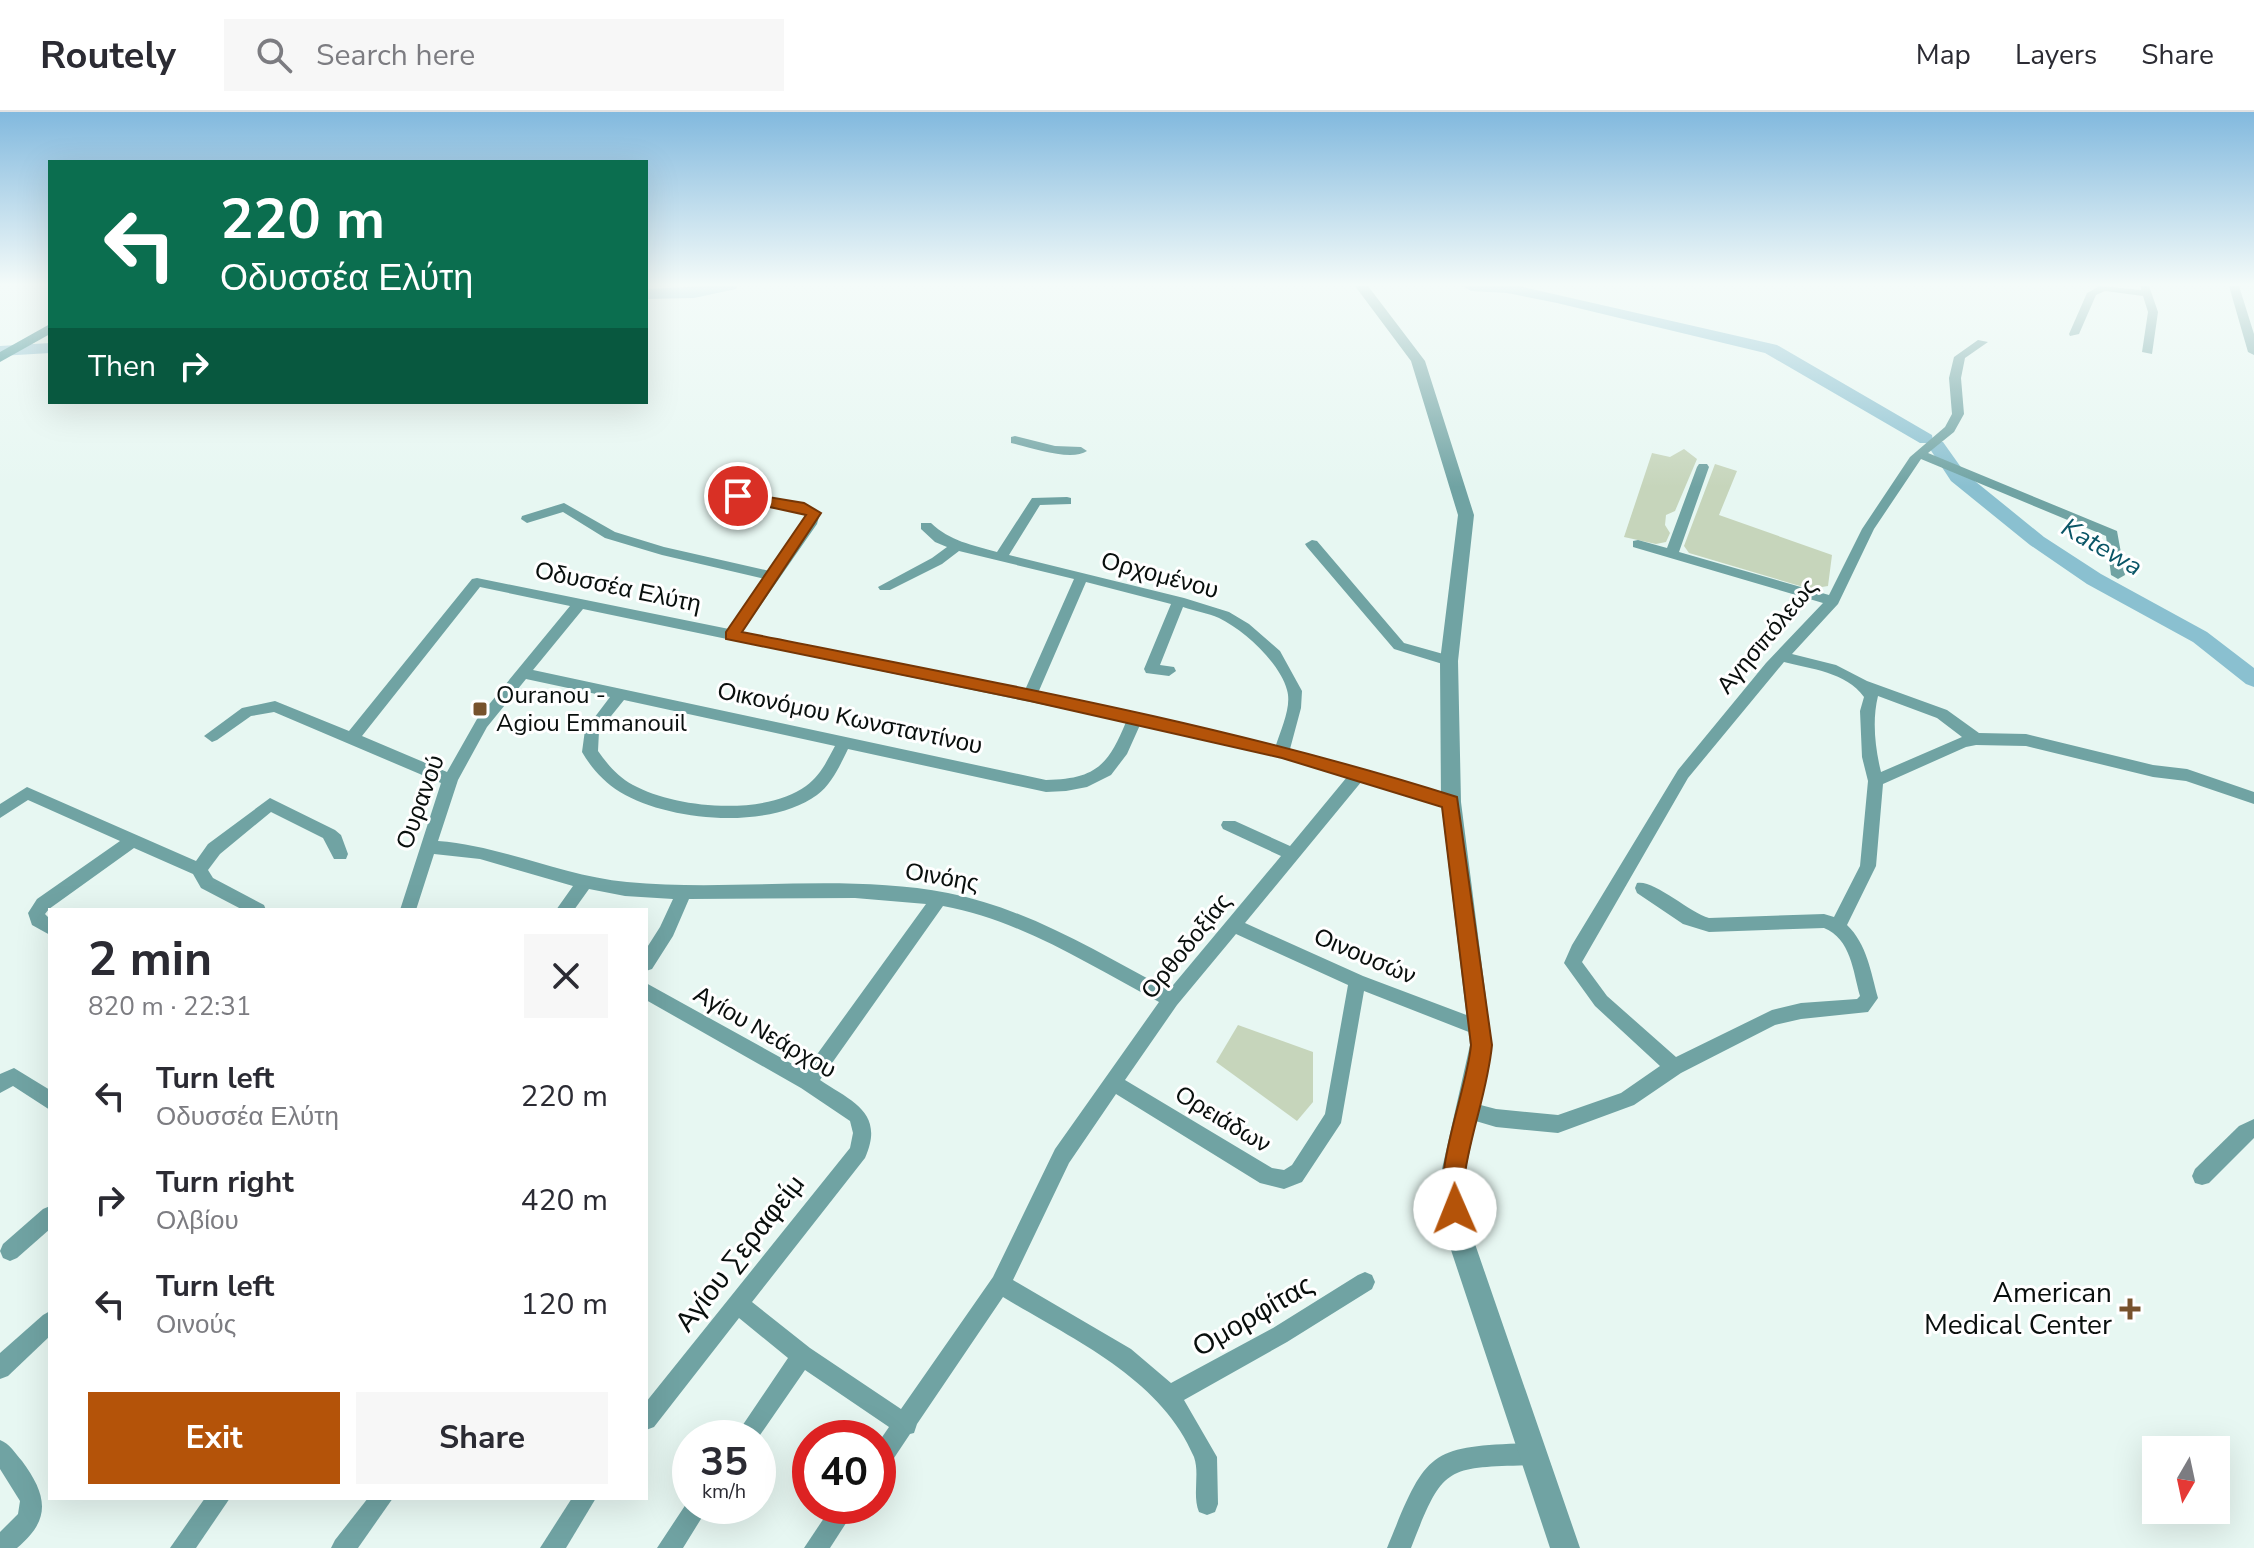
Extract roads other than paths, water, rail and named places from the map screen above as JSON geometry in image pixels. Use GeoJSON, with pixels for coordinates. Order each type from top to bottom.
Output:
{"type":"FeatureCollection","features":[{"type":"Feature","properties":{"kind":"street"},"geometry":{"type":"LineString","coordinates":[[1412,353],[1418,361],[1464,504],[1466,528],[1449,661],[1451,802],[1479,1028],[1479,1071],[1454,1170],[1455,1209],[1462,1244],[1565,1548]]}},
{"type":"Feature","properties":{"kind":"street","name":"Αγησιπόλεως"},"geometry":{"type":"LineString","coordinates":[[1674,1067],[1601,1001],[1573,963],[1683,774],[1782,656],[1833,601],[1868,529],[1920,454],[1950,429],[1958,414],[1955,378],[1960,357],[1966,353]]}},
{"type":"Feature","properties":{"kind":"street"},"geometry":{"type":"LineString","coordinates":[[1015,440],[1055,450],[1081,451]]}},
{"type":"Feature","properties":{"kind":"street"},"geometry":{"type":"LineString","coordinates":[[1920,454],[2112,534],[2118,575]]}},
{"type":"Feature","properties":{"kind":"street"},"geometry":{"type":"LineString","coordinates":[[1672,554],[1703,467]]}},
{"type":"Feature","properties":{"kind":"street"},"geometry":{"type":"LineString","coordinates":[[732,636],[814,513],[804,508],[738,496]]}},
{"type":"Feature","properties":{"kind":"street"},"geometry":{"type":"LineString","coordinates":[[1000,558],[1036,501],[1067,501]]}},
{"type":"Feature","properties":{"kind":"street"},"geometry":{"type":"LineString","coordinates":[[527,519],[564,507],[610,535],[662,551],[772,576]]}},
{"type":"Feature","properties":{"kind":"street","name":"Ορχομένου"},"geometry":{"type":"LineString","coordinates":[[926,526],[940,539],[957,546],[1224,615],[1261,640],[1275,655],[1295,691],[1294,708],[1282,752]]}},
{"type":"Feature","properties":{"kind":"street"},"geometry":{"type":"LineString","coordinates":[[1312,544],[1399,646],[1449,661]]}},
{"type":"Feature","properties":{"kind":"street"},"geometry":{"type":"LineString","coordinates":[[1638,544],[1833,601]]}},
{"type":"Feature","properties":{"kind":"street"},"geometry":{"type":"LineString","coordinates":[[885,587],[900,573],[937,561],[957,546]]}},
{"type":"Feature","properties":{"kind":"street"},"geometry":{"type":"LineString","coordinates":[[1030,695],[1082,577]]}},
{"type":"Feature","properties":{"kind":"street","name":"Οδυσσέα Ελύτη"},"geometry":{"type":"LineString","coordinates":[[351,739],[477,582],[1135,718],[1282,752],[1451,802]]}},
{"type":"Feature","properties":{"kind":"street"},"geometry":{"type":"LineString","coordinates":[[1169,671],[1151,669],[1179,601]]}},
{"type":"Feature","properties":{"kind":"street","name":"Ουρανού"},"geometry":{"type":"LineString","coordinates":[[409,908],[450,780],[482,723],[579,604]]}},
{"type":"Feature","properties":{"kind":"street"},"geometry":{"type":"LineString","coordinates":[[1782,656],[1855,679],[1942,714],[1957,722],[1976,739]]}},
{"type":"Feature","properties":{"kind":"street","name":"Οικονόμου Κωνσταντίνου"},"geometry":{"type":"LineString","coordinates":[[521,673],[1046,786],[1074,785],[1102,774],[1121,755],[1135,718]]}},
{"type":"Feature","properties":{"kind":"street"},"geometry":{"type":"LineString","coordinates":[[1839,924],[1868,866],[1876,781],[1870,757],[1867,711],[1871,696],[1866,686]]}},
{"type":"Feature","properties":{"kind":"street"},"geometry":{"type":"LineString","coordinates":[[622,693],[592,730],[590,752],[611,778],[649,798],[695,811],[736,812],[777,807],[808,794],[825,779],[845,741]]}},
{"type":"Feature","properties":{"kind":"street"},"geometry":{"type":"LineString","coordinates":[[212,736],[247,712],[275,706],[450,780]]}},
{"type":"Feature","properties":{"kind":"street"},"geometry":{"type":"LineString","coordinates":[[1876,781],[1945,749],[1976,739],[2026,740],[2126,765],[2187,775],[2254,798]]}},
{"type":"Feature","properties":{"kind":"street","name":"Ορθοδοξίας"},"geometry":{"type":"LineString","coordinates":[[896,1438],[1000,1284],[1062,1156],[1113,1082],[1171,1000],[1358,775]]}},
{"type":"Feature","properties":{"kind":"street"},"geometry":{"type":"LineString","coordinates":[[0,812],[27,793],[199,869],[207,883],[254,908]]}},
{"type":"Feature","properties":{"kind":"street"},"geometry":{"type":"LineString","coordinates":[[199,869],[214,849],[270,804],[329,834],[340,854]]}},
{"type":"Feature","properties":{"kind":"street"},"geometry":{"type":"LineString","coordinates":[[1229,825],[1292,854]]}},
{"type":"Feature","properties":{"kind":"street"},"geometry":{"type":"LineString","coordinates":[[48,927],[38,920],[36,913],[43,904],[133,840]]}},
{"type":"Feature","properties":{"kind":"street","name":"Οινόης"},"geometry":{"type":"LineString","coordinates":[[430,847],[472,849],[584,884],[684,892],[852,890],[939,899],[1017,920],[1171,1000]]}},
{"type":"Feature","properties":{"kind":"street"},"geometry":{"type":"LineString","coordinates":[[566,908],[584,884]]}},
{"type":"Feature","properties":{"kind":"street"},"geometry":{"type":"LineString","coordinates":[[1469,1111],[1496,1118],[1558,1124],[1627,1099],[1674,1067],[1772,1018],[1801,1011],[1862,1006],[1869,998],[1851,937],[1839,924],[1824,921],[1709,925],[1689,919],[1643,888]]}},
{"type":"Feature","properties":{"kind":"street"},"geometry":{"type":"LineString","coordinates":[[648,961],[667,931],[684,892]]}},
{"type":"Feature","properties":{"kind":"street"},"geometry":{"type":"LineString","coordinates":[[808,1082],[939,899]]}},
{"type":"Feature","properties":{"kind":"street","name":"Οινουσών"},"geometry":{"type":"LineString","coordinates":[[1233,925],[1357,981],[1479,1028]]}},
{"type":"Feature","properties":{"kind":"street","name":"Ορειάδων"},"geometry":{"type":"LineString","coordinates":[[1113,1082],[1267,1176],[1277,1180],[1291,1178],[1314,1150],[1334,1117],[1357,981]]}},
{"type":"Feature","properties":{"kind":"street","name":"Αγίου Νεάρχου"},"geometry":{"type":"LineString","coordinates":[[648,992],[808,1082],[858,1116]]}},
{"type":"Feature","properties":{"kind":"street"},"geometry":{"type":"LineString","coordinates":[[0,1084],[14,1076],[48,1100]]}},
{"type":"Feature","properties":{"kind":"street","name":"Αγίου Σεραφείμ"},"geometry":{"type":"LineString","coordinates":[[650,1407],[738,1304],[858,1152],[863,1133],[858,1116]]}},
{"type":"Feature","properties":{"kind":"street"},"geometry":{"type":"LineString","coordinates":[[2202,1176],[2246,1132],[2254,1128]]}},
{"type":"Feature","properties":{"kind":"street"},"geometry":{"type":"LineString","coordinates":[[10,1251],[48,1218]]}},
{"type":"Feature","properties":{"kind":"street","name":"Ομορφίτας"},"geometry":{"type":"LineString","coordinates":[[1169,1396],[1280,1335],[1365,1282]]}},
{"type":"Feature","properties":{"kind":"street"},"geometry":{"type":"LineString","coordinates":[[1000,1284],[1123,1357],[1169,1396],[1206,1457],[1207,1504]]}},
{"type":"Feature","properties":{"kind":"street"},"geometry":{"type":"LineString","coordinates":[[738,1304],[802,1356],[906,1425]]}},
{"type":"Feature","properties":{"kind":"street"},"geometry":{"type":"LineString","coordinates":[[0,1368],[48,1324]]}},
{"type":"Feature","properties":{"kind":"street"},"geometry":{"type":"LineString","coordinates":[[758,1420],[802,1356]]}},
{"type":"Feature","properties":{"kind":"street"},"geometry":{"type":"LineString","coordinates":[[0,1451],[33,1501],[34,1515],[20,1533],[0,1547]]}},
{"type":"Feature","properties":{"kind":"street"},"geometry":{"type":"LineString","coordinates":[[1399,1548],[1426,1480],[1439,1466],[1461,1456],[1535,1454]]}},
{"type":"Feature","properties":{"kind":"street"},"geometry":{"type":"LineString","coordinates":[[182,1548],[218,1500]]}},
{"type":"Feature","properties":{"kind":"street"},"geometry":{"type":"LineString","coordinates":[[343,1548],[380,1500]]}},
{"type":"Feature","properties":{"kind":"street"},"geometry":{"type":"LineString","coordinates":[[552,1548],[584,1500]]}},
{"type":"Feature","properties":{"kind":"street"},"geometry":{"type":"LineString","coordinates":[[669,1548],[686,1524]]}},
{"type":"Feature","properties":{"kind":"street"},"geometry":{"type":"LineString","coordinates":[[816,1548],[833,1524]]}},
{"type":"Feature","properties":{"kind":"waterway","name":"Katewa"},"geometry":{"type":"LineString","coordinates":[[1778,353],[1926,439]]}},
{"type":"Feature","properties":{"kind":"waterway","name":"Katewa"},"geometry":{"type":"LineString","coordinates":[[1937,446],[1958,477],[2037,541],[2094,579],[2200,637],[2254,679]]}},
{"type":"Feature","properties":{"kind":"place","name":"Ouranou - Agiou Emmanouil"},"geometry":{"type":"Point","coordinates":[480,709]}},
{"type":"Feature","properties":{"kind":"place","name":"American Medical Center"},"geometry":{"type":"Point","coordinates":[2130,1309]}}]}
